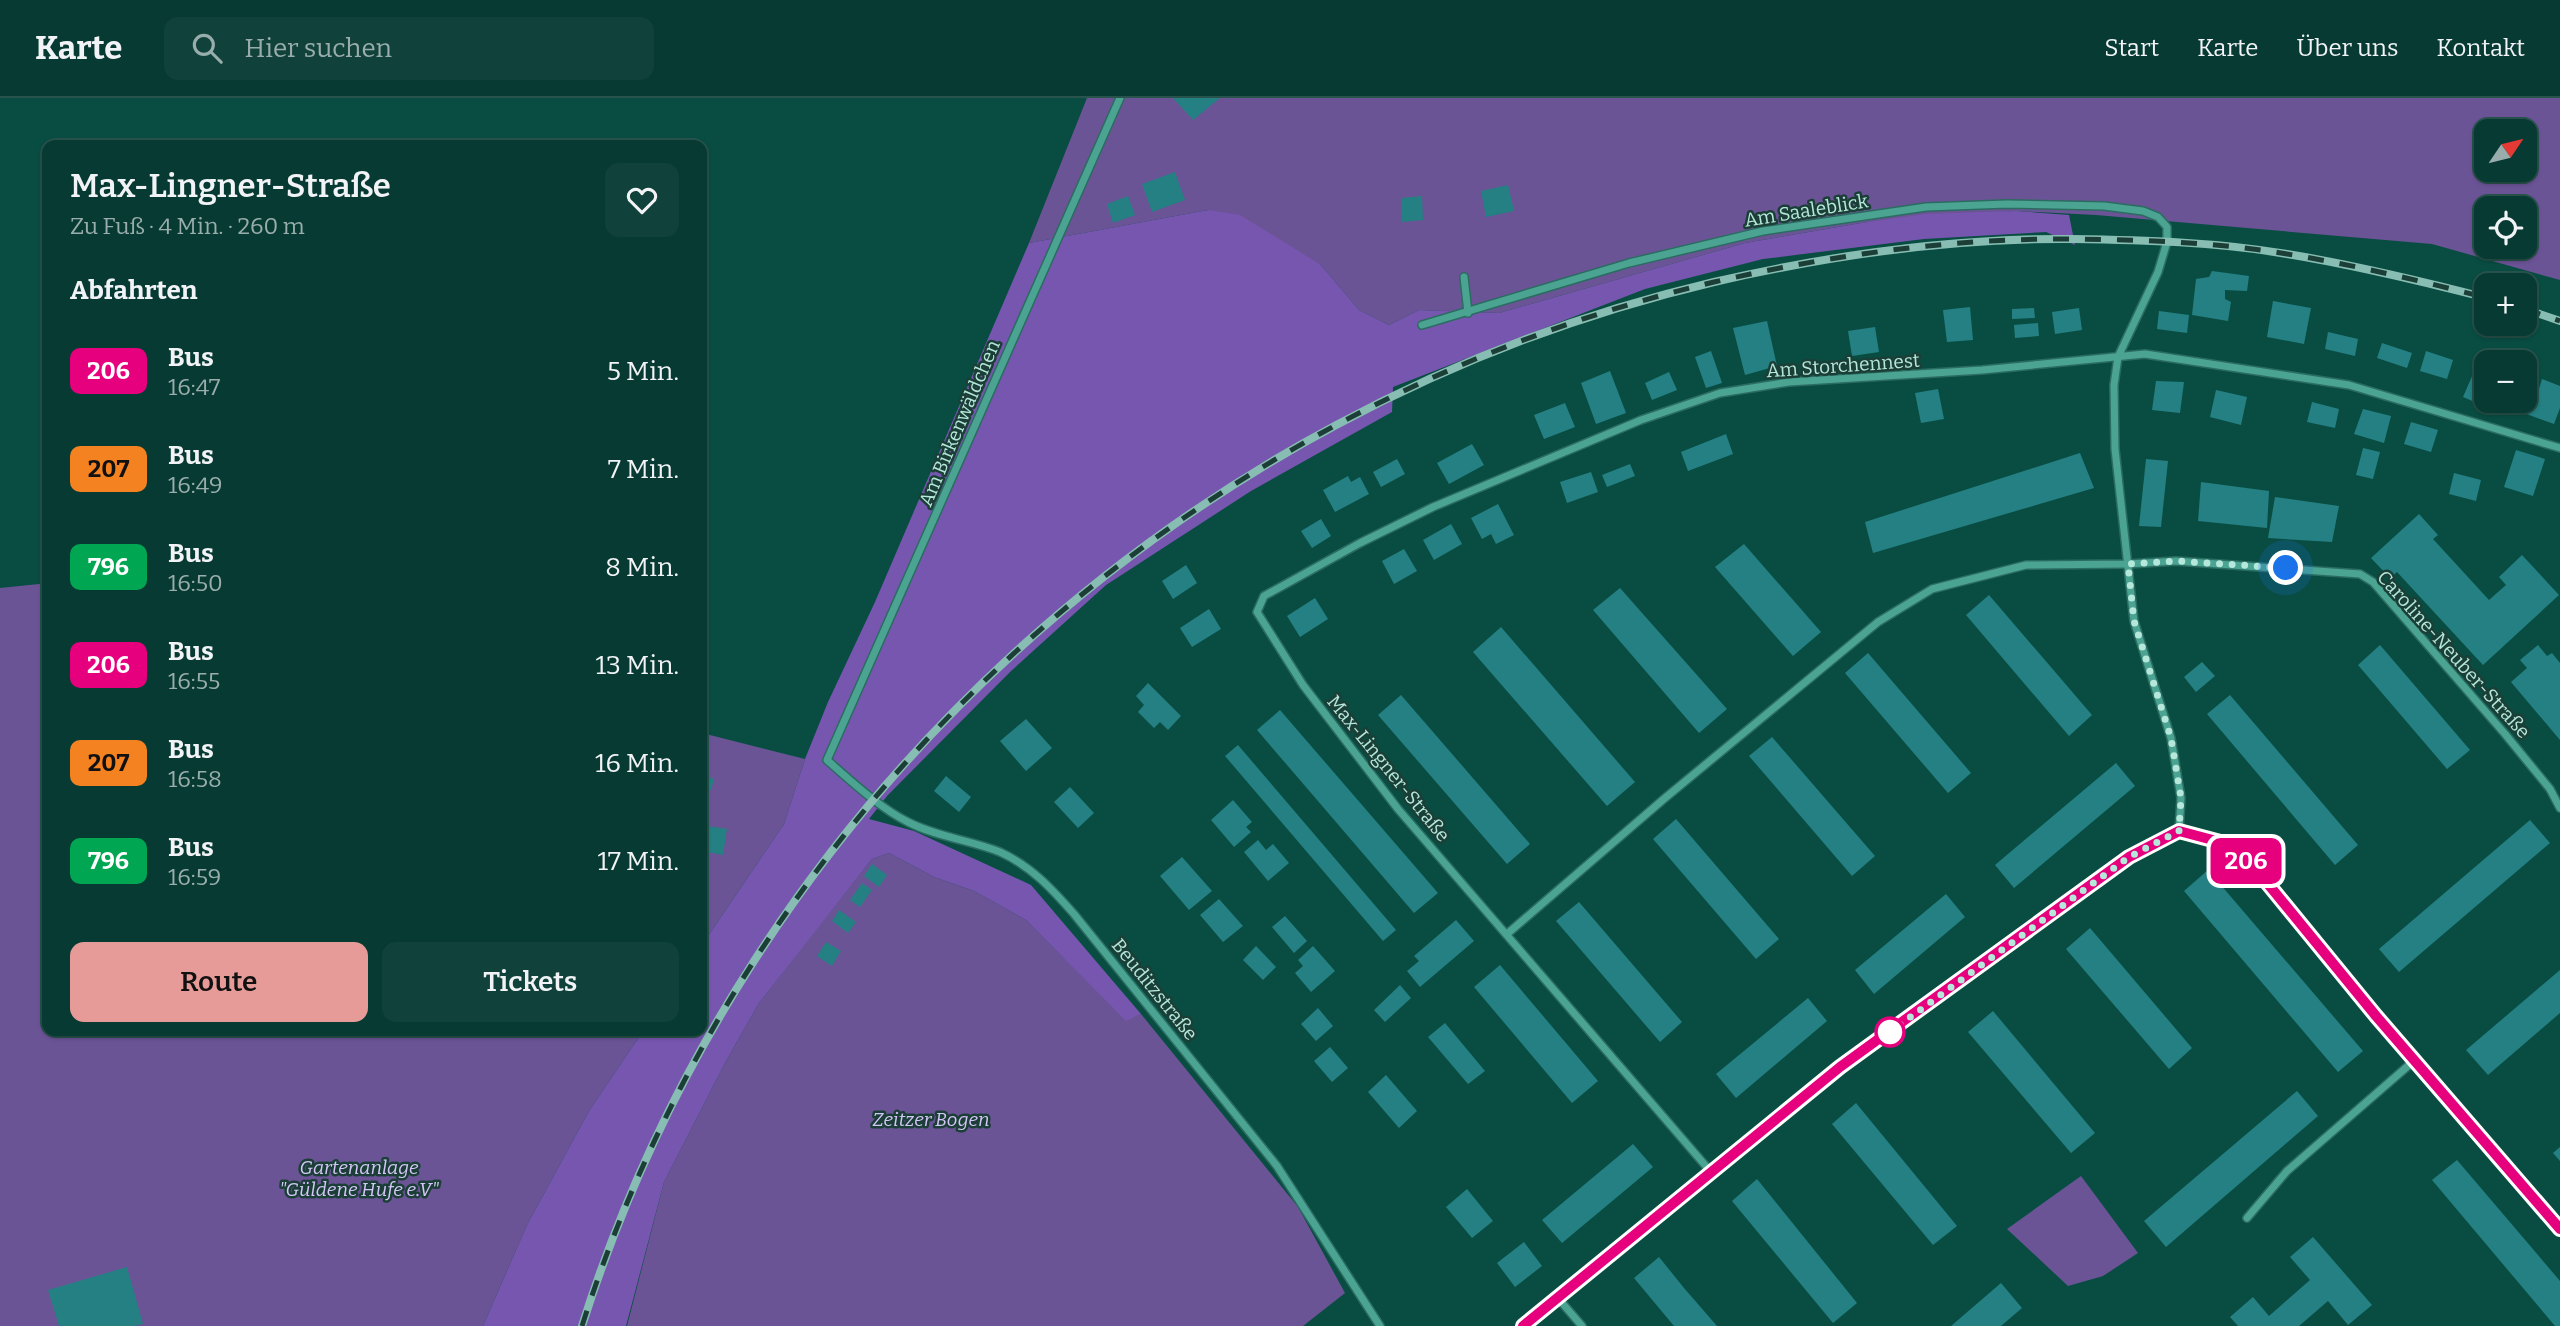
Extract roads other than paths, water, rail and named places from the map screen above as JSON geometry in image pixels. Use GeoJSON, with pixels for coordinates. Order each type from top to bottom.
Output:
{"type":"FeatureCollection","features":[{"type":"Feature","properties":{"kind":"street","name":"Am Birkenwäldchen"},"geometry":{"type":"LineString","coordinates":[[827,760],[1120,98]]}},
{"type":"Feature","properties":{"kind":"street","name":"Am Saaleblick"},"geometry":{"type":"LineString","coordinates":[[1422,326],[1629,263],[1763,231],[1926,206],[2104,206],[2143,211],[2158,218],[2167,227],[2164,255],[2148,297],[2128,331],[2118,357]]}},
{"type":"Feature","properties":{"kind":"street"},"geometry":{"type":"LineString","coordinates":[[1464,277],[1468,313]]}},
{"type":"Feature","properties":{"kind":"street","name":"Am Storchennest"},"geometry":{"type":"LineString","coordinates":[[1303,685],[1257,612],[1264,596],[1360,543],[1433,508],[1641,420],[1720,393],[1789,382],[1982,370],[2146,354],[2349,385],[2560,448]]}},
{"type":"Feature","properties":{"kind":"street"},"geometry":{"type":"LineString","coordinates":[[2118,357],[2114,385],[2115,449],[2134,621],[2171,738],[2181,798],[2179,831]]}},
{"type":"Feature","properties":{"kind":"street","name":"Caroline-Neuber-Straße"},"geometry":{"type":"LineString","coordinates":[[2128,564],[2176,561],[2360,574],[2373,582],[2505,734],[2550,789],[2560,808]]}},
{"type":"Feature","properties":{"kind":"street"},"geometry":{"type":"LineString","coordinates":[[1507,934],[1665,798],[1878,622],[1932,589],[2026,565],[2128,564]]}},
{"type":"Feature","properties":{"kind":"street","name":"Max-Lingner-Straße"},"geometry":{"type":"LineString","coordinates":[[1303,685],[1398,809],[1711,1172]]}},
{"type":"Feature","properties":{"kind":"street","name":"Beuditzstraße"},"geometry":{"type":"LineString","coordinates":[[827,760],[854,784],[906,822],[1000,853],[1040,877],[1082,924],[1277,1166],[1380,1326]]}},
{"type":"Feature","properties":{"kind":"street"},"geometry":{"type":"LineString","coordinates":[[1523,1326],[1840,1067],[2129,857],[2179,831],[2224,843],[2255,868],[2376,1016],[2416,1059],[2560,1229]]}},
{"type":"Feature","properties":{"kind":"street"},"geometry":{"type":"LineString","coordinates":[[2247,1218],[2287,1171],[2416,1059]]}},
{"type":"Feature","properties":{"kind":"street"},"geometry":{"type":"LineString","coordinates":[[1557,1297],[1582,1326]]}},
{"type":"Feature","properties":{"kind":"railway"},"geometry":{"type":"LineString","coordinates":[[582,1326],[656,1137],[754,961],[873,800],[1011,656],[1166,530],[1337,425],[1520,341],[1714,282],[1802,264],[1892,250],[2027,239],[2207,244],[2338,263],[2474,295]]}},
{"type":"Feature","properties":{"kind":"railway"},"geometry":{"type":"LineString","coordinates":[[2537,313],[2560,321]]}},
{"type":"Feature","properties":{"kind":"park label","name":"Zeitzer Bogen"},"geometry":{"type":"Point","coordinates":[931,1119]}},
{"type":"Feature","properties":{"kind":"park label","name":"Gartenanlage \"Güldene Hufe e.V\""},"geometry":{"type":"Point","coordinates":[359,1178]}}]}
